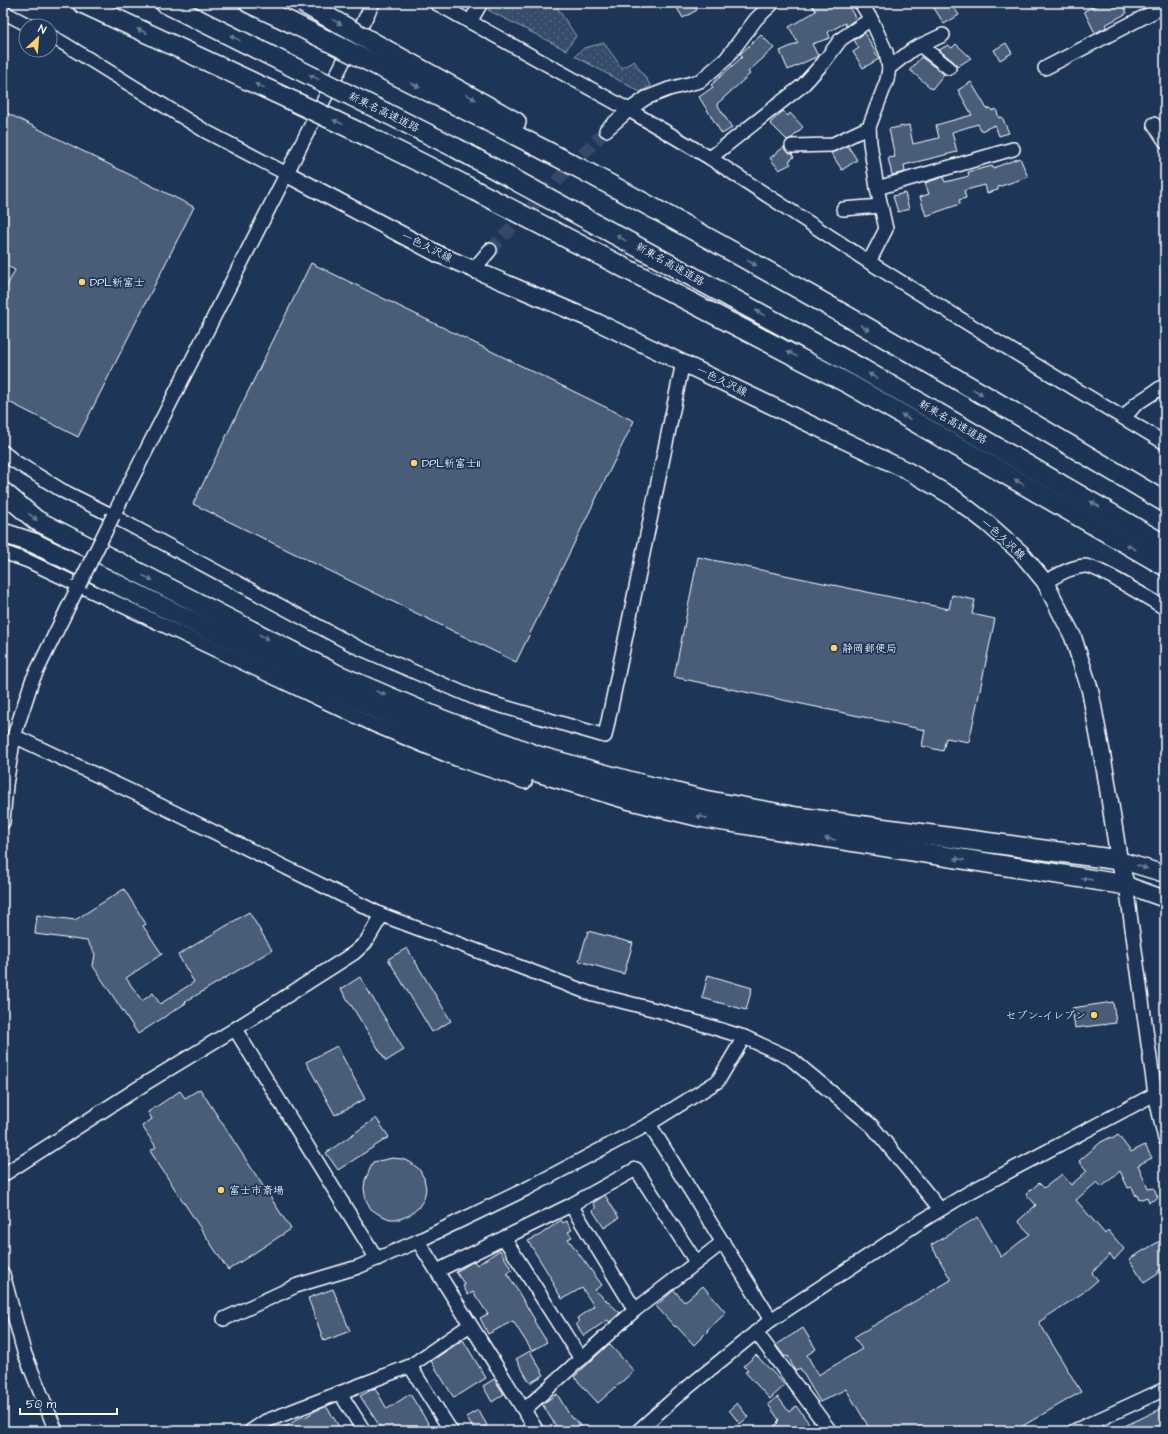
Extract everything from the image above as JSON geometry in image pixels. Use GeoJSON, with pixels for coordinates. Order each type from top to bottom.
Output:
{"type":"FeatureCollection","features":[{"type":"Feature","properties":{"kind":"highway"},"geometry":{"type":"LineString","coordinates":[[82,3],[373,139],[849,384],[1165,566]]}},
{"type":"Feature","properties":{"kind":"highway","name":"新東名高速道路"},"geometry":{"type":"LineString","coordinates":[[165,3],[456,148],[862,370],[1165,545]]}},
{"type":"Feature","properties":{"kind":"highway"},"geometry":{"type":"LineString","coordinates":[[249,3],[290,22],[384,59]]}},
{"type":"Feature","properties":{"kind":"highway"},"geometry":{"type":"LineString","coordinates":[[302,3],[384,59],[939,369],[1165,502]]}},
{"type":"Feature","properties":{"kind":"highway"},"geometry":{"type":"LineString","coordinates":[[3,492],[36,520],[336,674],[443,720],[538,756],[704,800],[797,817],[1119,860]]}},
{"type":"Feature","properties":{"kind":"highway"},"geometry":{"type":"LineString","coordinates":[[3,533],[34,543],[331,688],[439,737],[534,771],[627,798],[705,818],[1126,885]]}},
{"type":"Feature","properties":{"kind":"main road","name":"一色久沢線"},"geometry":{"type":"LineString","coordinates":[[286,174],[440,255],[598,322],[908,471],[954,497],[987,523],[1021,553],[1045,582],[1073,637],[1090,690],[1106,776],[1119,860],[1126,885]]}},
{"type":"Feature","properties":{"kind":"main road"},"geometry":{"type":"LineString","coordinates":[[1119,860],[1165,874]]}},
{"type":"Feature","properties":{"kind":"main road"},"geometry":{"type":"LineString","coordinates":[[1126,885],[1165,899]]}},
{"type":"Feature","properties":{"kind":"street"},"geometry":{"type":"LineString","coordinates":[[3,822],[6,785],[14,736],[32,681],[113,516],[373,3]]}},
{"type":"Feature","properties":{"kind":"street"},"geometry":{"type":"LineString","coordinates":[[436,3],[629,110],[710,158],[869,262],[1165,443]]}},
{"type":"Feature","properties":{"kind":"street"},"geometry":{"type":"LineString","coordinates":[[470,22],[481,3]]}},
{"type":"Feature","properties":{"kind":"street"},"geometry":{"type":"LineString","coordinates":[[606,130],[629,110],[646,98],[669,89],[700,81],[726,59],[756,19],[773,3]]}},
{"type":"Feature","properties":{"kind":"street"},"geometry":{"type":"LineString","coordinates":[[861,3],[871,19],[886,52],[889,68],[869,127],[877,188],[886,229],[869,262]]}},
{"type":"Feature","properties":{"kind":"street"},"geometry":{"type":"LineString","coordinates":[[1045,68],[1165,6]]}},
{"type":"Feature","properties":{"kind":"street"},"geometry":{"type":"LineString","coordinates":[[3,12],[18,20]]}},
{"type":"Feature","properties":{"kind":"street"},"geometry":{"type":"LineString","coordinates":[[710,158],[803,85],[823,64],[841,38],[871,19]]}},
{"type":"Feature","properties":{"kind":"street"},"geometry":{"type":"LineString","coordinates":[[889,68],[913,50],[943,35]]}},
{"type":"Feature","properties":{"kind":"street"},"geometry":{"type":"LineString","coordinates":[[58,41],[205,131],[286,174]]}},
{"type":"Feature","properties":{"kind":"street"},"geometry":{"type":"LineString","coordinates":[[921,46],[949,68]]}},
{"type":"Feature","properties":{"kind":"street"},"geometry":{"type":"LineString","coordinates":[[1154,124],[1165,141]]}},
{"type":"Feature","properties":{"kind":"street"},"geometry":{"type":"LineString","coordinates":[[792,146],[831,145],[869,127]]}},
{"type":"Feature","properties":{"kind":"street"},"geometry":{"type":"LineString","coordinates":[[877,188],[1013,150]]}},
{"type":"Feature","properties":{"kind":"street"},"geometry":{"type":"LineString","coordinates":[[843,209],[881,206]]}},
{"type":"Feature","properties":{"kind":"street"},"geometry":{"type":"LineString","coordinates":[[474,269],[490,250]]}},
{"type":"Feature","properties":{"kind":"street"},"geometry":{"type":"LineString","coordinates":[[3,452],[14,461],[63,491],[371,653],[476,699],[605,736],[683,362]]}},
{"type":"Feature","properties":{"kind":"street"},"geometry":{"type":"LineString","coordinates":[[1124,418],[1136,404],[1165,385]]}},
{"type":"Feature","properties":{"kind":"street"},"geometry":{"type":"LineString","coordinates":[[3,552],[28,561],[374,725],[456,759],[525,782]]}},
{"type":"Feature","properties":{"kind":"street"},"geometry":{"type":"LineString","coordinates":[[1045,582],[1064,571],[1087,565],[1112,577],[1165,608]]}},
{"type":"Feature","properties":{"kind":"street"},"geometry":{"type":"LineString","coordinates":[[14,736],[143,797],[382,916],[589,994],[660,1011],[744,1037],[790,1058],[872,1126],[940,1209]]}},
{"type":"Feature","properties":{"kind":"street"},"geometry":{"type":"LineString","coordinates":[[1126,885],[1155,1094],[1165,1139]]}},
{"type":"Feature","properties":{"kind":"street"},"geometry":{"type":"LineString","coordinates":[[3,1175],[354,952],[366,942],[382,916]]}},
{"type":"Feature","properties":{"kind":"street"},"geometry":{"type":"LineString","coordinates":[[235,1029],[377,1259]]}},
{"type":"Feature","properties":{"kind":"street"},"geometry":{"type":"LineString","coordinates":[[224,1319],[298,1285],[358,1267],[377,1259],[528,1188],[649,1124],[718,1081],[744,1037]]}},
{"type":"Feature","properties":{"kind":"street"},"geometry":{"type":"LineString","coordinates":[[638,1431],[676,1397],[771,1320],[915,1225],[968,1193],[1155,1094]]}},
{"type":"Feature","properties":{"kind":"street"},"geometry":{"type":"LineString","coordinates":[[649,1124],[771,1320]]}},
{"type":"Feature","properties":{"kind":"street"},"geometry":{"type":"LineString","coordinates":[[437,1272],[571,1205],[636,1169],[696,1262]]}},
{"type":"Feature","properties":{"kind":"street"},"geometry":{"type":"LineString","coordinates":[[571,1205],[635,1310]]}},
{"type":"Feature","properties":{"kind":"street"},"geometry":{"type":"LineString","coordinates":[[504,1238],[581,1359]]}},
{"type":"Feature","properties":{"kind":"street"},"geometry":{"type":"LineString","coordinates":[[418,1240],[537,1431]]}},
{"type":"Feature","properties":{"kind":"street"},"geometry":{"type":"LineString","coordinates":[[524,1410],[635,1310],[723,1242]]}},
{"type":"Feature","properties":{"kind":"street"},"geometry":{"type":"LineString","coordinates":[[3,1274],[24,1352],[56,1431]]}},
{"type":"Feature","properties":{"kind":"street"},"geometry":{"type":"LineString","coordinates":[[251,1431],[269,1426],[340,1393],[410,1366],[470,1325]]}},
{"type":"Feature","properties":{"kind":"street"},"geometry":{"type":"LineString","coordinates":[[756,1332],[830,1431]]}},
{"type":"Feature","properties":{"kind":"street"},"geometry":{"type":"LineString","coordinates":[[410,1366],[451,1431]]}},
{"type":"Feature","properties":{"kind":"street"},"geometry":{"type":"LineString","coordinates":[[1074,1431],[1165,1389]]}},
{"type":"Feature","properties":{"kind":"street"},"geometry":{"type":"LineString","coordinates":[[340,1393],[364,1431]]}},
{"type":"Feature","properties":{"kind":"shaded area"},"geometry":{"type":"Polygon","coordinates":[[[495,3],[554,3],[576,36],[566,50],[488,10],[495,3]]]}},
{"type":"Feature","properties":{"kind":"shaded area"},"geometry":{"type":"Polygon","coordinates":[[[604,43],[622,68],[634,61],[651,86],[640,92],[575,56],[584,48],[604,43]]]}},
{"type":"Feature","properties":{"kind":"building"},"geometry":{"type":"Polygon","coordinates":[[[674,3],[693,3],[697,10],[683,18],[674,3]]]}},
{"type":"Feature","properties":{"kind":"building"},"geometry":{"type":"Polygon","coordinates":[[[810,3],[847,3],[856,19],[846,26],[845,23],[828,32],[830,38],[812,44],[818,56],[788,70],[780,51],[798,43],[789,27],[816,11],[810,3]]]}},
{"type":"Feature","properties":{"kind":"building"},"geometry":{"type":"Polygon","coordinates":[[[931,3],[951,3],[959,15],[944,24],[931,3]]]}},
{"type":"Feature","properties":{"kind":"building"},"geometry":{"type":"Polygon","coordinates":[[[1102,3],[1122,3],[1127,13],[1105,25],[1107,27],[1095,33],[1084,11],[1102,3]]]}},
{"type":"Feature","properties":{"kind":"building"},"geometry":{"type":"Polygon","coordinates":[[[865,33],[879,59],[863,68],[853,52],[859,48],[854,40],[865,33]]]}},
{"type":"Feature","properties":{"kind":"building"},"geometry":{"type":"Polygon","coordinates":[[[761,35],[774,48],[748,72],[750,74],[717,104],[732,128],[722,134],[699,97],[713,87],[711,85],[742,57],[740,54],[761,35]]]}},
{"type":"Feature","properties":{"kind":"building"},"geometry":{"type":"Polygon","coordinates":[[[1006,43],[1012,53],[1000,60],[994,50],[1006,43]]]}},
{"type":"Feature","properties":{"kind":"building"},"geometry":{"type":"Polygon","coordinates":[[[956,44],[971,58],[957,67],[954,62],[939,50],[948,45],[952,48],[956,44]]]}},
{"type":"Feature","properties":{"kind":"building"},"geometry":{"type":"Polygon","coordinates":[[[921,57],[944,74],[932,89],[910,70],[921,57]]]}},
{"type":"Feature","properties":{"kind":"building"},"geometry":{"type":"Polygon","coordinates":[[[971,82],[987,109],[991,108],[992,111],[996,109],[999,118],[1002,117],[1009,133],[999,136],[995,125],[981,131],[978,124],[952,132],[957,152],[904,165],[905,172],[892,175],[888,158],[895,157],[889,129],[909,125],[913,144],[939,138],[936,125],[972,115],[958,90],[971,82]]]}},
{"type":"Feature","properties":{"kind":"building","name":"DPL新富士"},"geometry":{"type":"Polygon","coordinates":[[[3,111],[194,207],[78,437],[3,399],[3,294],[15,270],[3,264],[3,111]]]}},
{"type":"Feature","properties":{"kind":"building"},"geometry":{"type":"Polygon","coordinates":[[[783,111],[788,116],[790,113],[803,127],[792,138],[787,140],[770,123],[783,111]]]}},
{"type":"Feature","properties":{"kind":"building"},"geometry":{"type":"Polygon","coordinates":[[[848,146],[857,160],[842,170],[831,153],[848,146]]]}},
{"type":"Feature","properties":{"kind":"building"},"geometry":{"type":"Polygon","coordinates":[[[784,147],[785,150],[794,157],[789,161],[791,164],[779,170],[770,158],[784,147]]]}},
{"type":"Feature","properties":{"kind":"building"},"geometry":{"type":"Polygon","coordinates":[[[1020,158],[1028,177],[998,187],[998,190],[987,193],[985,185],[966,190],[964,191],[966,198],[959,200],[960,204],[926,216],[920,197],[929,194],[925,183],[943,177],[945,182],[969,176],[968,172],[992,166],[993,168],[1020,158]]]}},
{"type":"Feature","properties":{"kind":"building"},"geometry":{"type":"Polygon","coordinates":[[[905,193],[909,209],[898,212],[893,196],[905,193]]]}},
{"type":"Feature","properties":{"kind":"building","name":"DPL新富士II"},"geometry":{"type":"Polygon","coordinates":[[[311,263],[634,421],[516,662],[193,504],[311,263]]]}},
{"type":"Feature","properties":{"kind":"building","name":"静岡郵便局"},"geometry":{"type":"Polygon","coordinates":[[[698,557],[949,609],[952,595],[975,600],[972,614],[995,619],[969,742],[946,738],[943,751],[922,746],[925,730],[674,677],[698,557]]]}},
{"type":"Feature","properties":{"kind":"building"},"geometry":{"type":"Polygon","coordinates":[[[124,889],[146,924],[143,926],[162,954],[126,978],[142,1001],[153,993],[160,1004],[194,982],[178,955],[249,912],[272,950],[185,1002],[186,1003],[138,1034],[93,966],[95,954],[87,941],[35,934],[37,915],[75,920],[124,889]]]}},
{"type":"Feature","properties":{"kind":"building"},"geometry":{"type":"Polygon","coordinates":[[[588,931],[633,943],[624,974],[579,961],[588,931]]]}},
{"type":"Feature","properties":{"kind":"building"},"geometry":{"type":"Polygon","coordinates":[[[407,948],[451,1021],[432,1032],[388,959],[407,948]]]}},
{"type":"Feature","properties":{"kind":"building"},"geometry":{"type":"Polygon","coordinates":[[[708,975],[752,988],[746,1010],[702,998],[708,975]]]}},
{"type":"Feature","properties":{"kind":"building"},"geometry":{"type":"Polygon","coordinates":[[[360,977],[404,1050],[386,1061],[341,989],[360,977]]]}},
{"type":"Feature","properties":{"kind":"building","name":"セブン-イレブン"},"geometry":{"type":"Polygon","coordinates":[[[1113,1002],[1116,1023],[1075,1028],[1072,1008],[1113,1002]]]}},
{"type":"Feature","properties":{"kind":"building"},"geometry":{"type":"Polygon","coordinates":[[[337,1046],[365,1099],[335,1115],[306,1062],[337,1046]]]}},
{"type":"Feature","properties":{"kind":"building","name":"富士市斎場"},"geometry":{"type":"Polygon","coordinates":[[[200,1089],[291,1229],[228,1270],[150,1151],[156,1147],[142,1126],[152,1119],[148,1112],[180,1091],[185,1098],[200,1089]]]}},
{"type":"Feature","properties":{"kind":"building"},"geometry":{"type":"Polygon","coordinates":[[[376,1118],[389,1137],[338,1170],[326,1153],[376,1118]]]}},
{"type":"Feature","properties":{"kind":"building"},"geometry":{"type":"Polygon","coordinates":[[[1118,1135],[1131,1152],[1145,1145],[1152,1158],[1138,1165],[1148,1189],[1154,1188],[1158,1198],[1149,1202],[1147,1197],[1139,1200],[1132,1187],[1128,1188],[1120,1171],[1102,1187],[1097,1182],[1076,1200],[1105,1234],[1108,1230],[1124,1249],[1114,1260],[1110,1254],[1092,1273],[1098,1280],[1084,1292],[1039,1322],[1081,1392],[1014,1431],[871,1431],[846,1389],[820,1402],[800,1368],[795,1371],[788,1356],[785,1357],[776,1345],[803,1328],[816,1349],[807,1355],[818,1375],[862,1349],[854,1337],[951,1280],[931,1245],[978,1217],[1001,1257],[1030,1234],[1018,1221],[1036,1205],[1026,1194],[1039,1183],[1044,1188],[1062,1174],[1071,1185],[1087,1171],[1079,1161],[1101,1142],[1111,1137],[1112,1139],[1118,1135]]]}},
{"type":"Feature","properties":{"kind":"building"},"geometry":{"type":"Polygon","coordinates":[[[393,1158],[410,1162],[419,1169],[424,1178],[426,1189],[424,1199],[418,1208],[410,1215],[400,1219],[390,1219],[371,1209],[366,1200],[364,1189],[365,1180],[373,1162],[393,1158]]]}},
{"type":"Feature","properties":{"kind":"building"},"geometry":{"type":"Polygon","coordinates":[[[605,1195],[619,1218],[604,1228],[593,1211],[596,1208],[593,1203],[605,1195]]]}},
{"type":"Feature","properties":{"kind":"building"},"geometry":{"type":"Polygon","coordinates":[[[561,1220],[563,1223],[566,1221],[572,1230],[568,1232],[572,1237],[568,1239],[602,1285],[595,1290],[620,1313],[610,1322],[607,1320],[584,1336],[576,1324],[579,1322],[577,1318],[594,1306],[582,1288],[562,1299],[528,1241],[540,1235],[561,1220]]]}},
{"type":"Feature","properties":{"kind":"building"},"geometry":{"type":"Polygon","coordinates":[[[1160,1241],[1165,1253],[1165,1267],[1158,1271],[1158,1274],[1144,1283],[1129,1259],[1160,1241]]]}},
{"type":"Feature","properties":{"kind":"building"},"geometry":{"type":"Polygon","coordinates":[[[500,1250],[512,1270],[507,1273],[547,1342],[532,1351],[513,1321],[488,1334],[480,1318],[488,1314],[473,1292],[468,1295],[463,1286],[465,1285],[456,1272],[474,1261],[477,1265],[500,1250]]]}},
{"type":"Feature","properties":{"kind":"building"},"geometry":{"type":"Polygon","coordinates":[[[703,1286],[726,1313],[707,1330],[708,1331],[694,1345],[656,1306],[674,1290],[684,1302],[703,1286]]]}},
{"type":"Feature","properties":{"kind":"building"},"geometry":{"type":"Polygon","coordinates":[[[333,1289],[350,1331],[324,1341],[308,1298],[333,1289]]]}},
{"type":"Feature","properties":{"kind":"building"},"geometry":{"type":"Polygon","coordinates":[[[463,1340],[486,1378],[454,1398],[431,1361],[463,1340]]]}},
{"type":"Feature","properties":{"kind":"building"},"geometry":{"type":"Polygon","coordinates":[[[609,1344],[634,1371],[598,1403],[574,1377],[609,1344]]]}},
{"type":"Feature","properties":{"kind":"building"},"geometry":{"type":"Polygon","coordinates":[[[530,1351],[544,1375],[530,1383],[516,1359],[530,1351]]]}},
{"type":"Feature","properties":{"kind":"building"},"geometry":{"type":"Polygon","coordinates":[[[756,1355],[785,1385],[770,1399],[745,1372],[748,1370],[744,1366],[756,1355]]]}},
{"type":"Feature","properties":{"kind":"building"},"geometry":{"type":"Polygon","coordinates":[[[494,1379],[504,1394],[492,1402],[483,1386],[494,1379]]]}},
{"type":"Feature","properties":{"kind":"building"},"geometry":{"type":"Polygon","coordinates":[[[375,1388],[387,1409],[410,1394],[433,1431],[383,1431],[360,1396],[375,1388]]]}},
{"type":"Feature","properties":{"kind":"building"},"geometry":{"type":"Polygon","coordinates":[[[557,1394],[572,1419],[574,1418],[585,1431],[559,1431],[542,1404],[557,1394]]]}},
{"type":"Feature","properties":{"kind":"building"},"geometry":{"type":"Polygon","coordinates":[[[778,1397],[789,1412],[796,1406],[815,1431],[800,1431],[796,1426],[789,1431],[767,1431],[778,1423],[777,1422],[779,1420],[768,1404],[778,1397]]]}},
{"type":"Feature","properties":{"kind":"building"},"geometry":{"type":"Polygon","coordinates":[[[737,1403],[748,1417],[740,1424],[729,1410],[737,1403]]]}},
{"type":"Feature","properties":{"kind":"building"},"geometry":{"type":"Polygon","coordinates":[[[326,1406],[342,1431],[278,1431],[303,1416],[304,1418],[326,1406]]]}},
{"type":"Feature","properties":{"kind":"building"},"geometry":{"type":"Polygon","coordinates":[[[1165,1407],[1165,1431],[1114,1431],[1165,1407]]]}},
{"type":"Feature","properties":{"kind":"building"},"geometry":{"type":"Polygon","coordinates":[[[478,1410],[487,1425],[478,1431],[475,1431],[466,1417],[478,1410]]]}},
{"type":"Feature","properties":{"kind":"tunnel"},"geometry":{"type":"LineString","coordinates":[[490,250],[606,130]]}},
{"type":"Feature","properties":{"kind":"place","name":"DPL新富士"},"geometry":{"type":"Point","coordinates":[82,282]}},
{"type":"Feature","properties":{"kind":"place","name":"DPL新富士II"},"geometry":{"type":"Point","coordinates":[414,463]}},
{"type":"Feature","properties":{"kind":"place","name":"静岡郵便局"},"geometry":{"type":"Point","coordinates":[834,648]}},
{"type":"Feature","properties":{"kind":"place","name":"セブン-イレブン"},"geometry":{"type":"Point","coordinates":[1094,1015]}},
{"type":"Feature","properties":{"kind":"place","name":"富士市斎場"},"geometry":{"type":"Point","coordinates":[221,1190]}}]}
